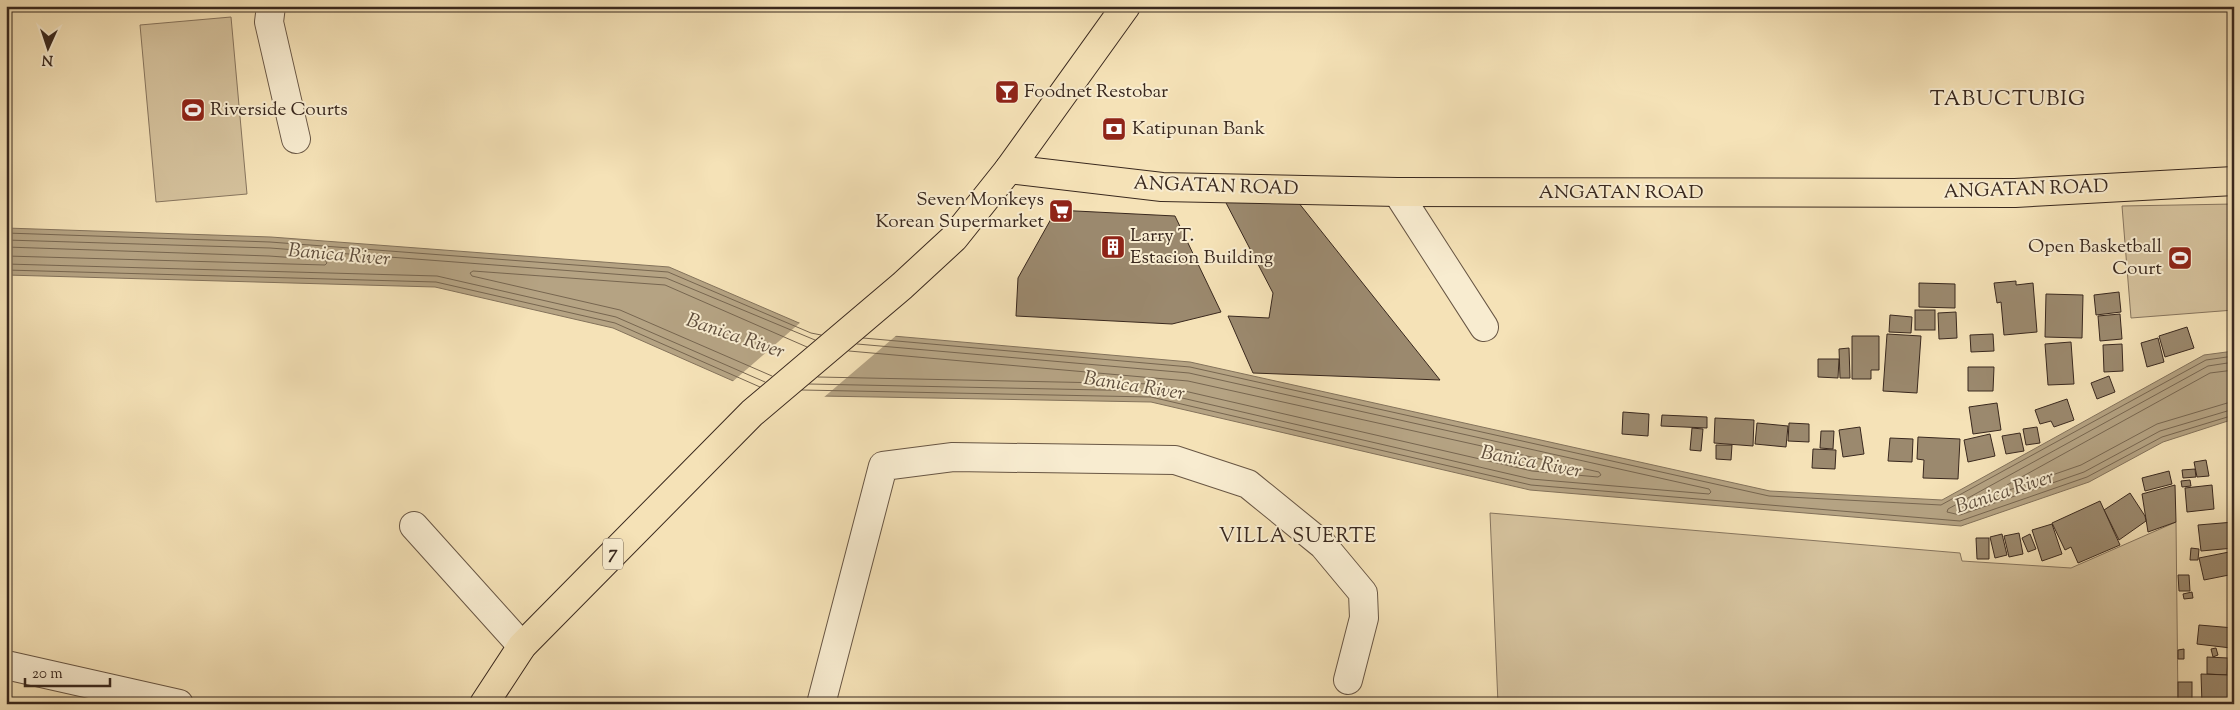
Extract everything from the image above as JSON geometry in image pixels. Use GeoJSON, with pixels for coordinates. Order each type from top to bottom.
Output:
{"type":"FeatureCollection","features":[{"type":"Feature","properties":{"kind":"main road","name":"7"},"geometry":{"type":"LineString","coordinates":[[484,704],[522,646],[752,413],[902,286],[954,238],[1009,169],[1126,6]]}},
{"type":"Feature","properties":{"kind":"main road","name":"ANGATAN ROAD"},"geometry":{"type":"LineString","coordinates":[[1009,169],[1162,188],[1397,192],[2015,193],[2234,181]]}},
{"type":"Feature","properties":{"kind":"street"},"geometry":{"type":"LineString","coordinates":[[271,6],[269,22],[296,139]]}},
{"type":"Feature","properties":{"kind":"street"},"geometry":{"type":"LineString","coordinates":[[1397,192],[1484,327]]}},
{"type":"Feature","properties":{"kind":"street"},"geometry":{"type":"LineString","coordinates":[[820,704],[883,466],[953,457],[1175,460],[1248,484],[1323,545],[1363,593],[1364,618],[1348,680]]}},
{"type":"Feature","properties":{"kind":"street"},"geometry":{"type":"LineString","coordinates":[[414,526],[522,646]]}},
{"type":"Feature","properties":{"kind":"street"},"geometry":{"type":"LineString","coordinates":[[6,665],[179,704]]}},
{"type":"Feature","properties":{"kind":"shaded area","name":"Riverside Courts"},"geometry":{"type":"Polygon","coordinates":[[[231,17],[247,194],[156,202],[140,25],[231,17]]]}},
{"type":"Feature","properties":{"kind":"shaded area","name":"Open Basketball Court"},"geometry":{"type":"Polygon","coordinates":[[[2234,204],[2234,310],[2131,318],[2122,206],[2234,204]]]}},
{"type":"Feature","properties":{"kind":"shaded area"},"geometry":{"type":"Polygon","coordinates":[[[1490,513],[1960,553],[1962,561],[2071,568],[2176,522],[2178,704],[1498,704],[1490,513]]]}},
{"type":"Feature","properties":{"kind":"water","name":"Banica River"},"geometry":{"type":"Polygon","coordinates":[[[6,228],[271,237],[669,267],[813,329],[1190,362],[1770,491],[1942,500],[2204,355],[2234,351],[2234,419],[2163,442],[2089,482],[1961,526],[1530,490],[1151,402],[765,395],[613,328],[435,287],[6,275],[6,228]]]}},
{"type":"Feature","properties":{"kind":"pier"},"geometry":{"type":"Polygon","coordinates":[[[802,321],[814,326],[898,334],[823,398],[764,397],[731,383],[802,321]]]}},
{"type":"Feature","properties":{"kind":"building"},"geometry":{"type":"Polygon","coordinates":[[[1224,199],[1298,202],[1440,380],[1253,373],[1228,316],[1269,318],[1273,293],[1224,199]]]}},
{"type":"Feature","properties":{"kind":"building","name":"Larry T. Estacion Building"},"geometry":{"type":"Polygon","coordinates":[[[1056,210],[1175,216],[1221,312],[1172,324],[1016,316],[1018,278],[1056,210]]]}},
{"type":"Feature","properties":{"kind":"building"},"geometry":{"type":"Polygon","coordinates":[[[2016,281],[2016,285],[2033,283],[2037,332],[2004,335],[2001,302],[1997,303],[1994,283],[2016,281]]]}},
{"type":"Feature","properties":{"kind":"building"},"geometry":{"type":"Polygon","coordinates":[[[1919,283],[1955,284],[1955,308],[1919,307],[1919,283]]]}},
{"type":"Feature","properties":{"kind":"building"},"geometry":{"type":"Polygon","coordinates":[[[2119,292],[2121,312],[2096,315],[2094,295],[2119,292]]]}},
{"type":"Feature","properties":{"kind":"building"},"geometry":{"type":"Polygon","coordinates":[[[2046,294],[2083,295],[2082,338],[2045,337],[2046,294]]]}},
{"type":"Feature","properties":{"kind":"building"},"geometry":{"type":"Polygon","coordinates":[[[1915,310],[1935,310],[1935,330],[1915,330],[1915,310]]]}},
{"type":"Feature","properties":{"kind":"building"},"geometry":{"type":"Polygon","coordinates":[[[1956,312],[1957,338],[1939,339],[1938,313],[1956,312]]]}},
{"type":"Feature","properties":{"kind":"building"},"geometry":{"type":"Polygon","coordinates":[[[2120,314],[2122,339],[2100,341],[2098,316],[2120,314]]]}},
{"type":"Feature","properties":{"kind":"building"},"geometry":{"type":"Polygon","coordinates":[[[1890,315],[1912,317],[1911,333],[1889,332],[1890,315]]]}},
{"type":"Feature","properties":{"kind":"building"},"geometry":{"type":"Polygon","coordinates":[[[2187,327],[2194,348],[2165,357],[2159,336],[2187,327]]]}},
{"type":"Feature","properties":{"kind":"building"},"geometry":{"type":"Polygon","coordinates":[[[1887,334],[1921,336],[1917,393],[1883,391],[1887,334]]]}},
{"type":"Feature","properties":{"kind":"building"},"geometry":{"type":"Polygon","coordinates":[[[1993,334],[1994,351],[1971,352],[1970,335],[1993,334]]]}},
{"type":"Feature","properties":{"kind":"building"},"geometry":{"type":"Polygon","coordinates":[[[1852,336],[1879,336],[1879,370],[1871,370],[1871,379],[1852,379],[1852,336]]]}},
{"type":"Feature","properties":{"kind":"building"},"geometry":{"type":"Polygon","coordinates":[[[2158,338],[2164,362],[2147,367],[2141,343],[2158,338]]]}},
{"type":"Feature","properties":{"kind":"building"},"geometry":{"type":"Polygon","coordinates":[[[2071,342],[2074,384],[2048,385],[2045,344],[2071,342]]]}},
{"type":"Feature","properties":{"kind":"building"},"geometry":{"type":"Polygon","coordinates":[[[2122,344],[2123,371],[2104,372],[2103,345],[2122,344]]]}},
{"type":"Feature","properties":{"kind":"building"},"geometry":{"type":"Polygon","coordinates":[[[1849,348],[1850,378],[1840,378],[1839,349],[1849,348]]]}},
{"type":"Feature","properties":{"kind":"building"},"geometry":{"type":"Polygon","coordinates":[[[1818,359],[1839,359],[1838,378],[1818,377],[1818,359]]]}},
{"type":"Feature","properties":{"kind":"building"},"geometry":{"type":"Polygon","coordinates":[[[1968,367],[1994,367],[1993,391],[1968,391],[1968,367]]]}},
{"type":"Feature","properties":{"kind":"building"},"geometry":{"type":"Polygon","coordinates":[[[2109,376],[2115,392],[2097,399],[2091,383],[2109,376]]]}},
{"type":"Feature","properties":{"kind":"building"},"geometry":{"type":"Polygon","coordinates":[[[2067,399],[2074,420],[2054,427],[2051,421],[2040,424],[2035,410],[2067,399]]]}},
{"type":"Feature","properties":{"kind":"building"},"geometry":{"type":"Polygon","coordinates":[[[1997,403],[2001,430],[1973,434],[1969,407],[1997,403]]]}},
{"type":"Feature","properties":{"kind":"building"},"geometry":{"type":"Polygon","coordinates":[[[1623,412],[1649,414],[1648,436],[1622,434],[1623,412]]]}},
{"type":"Feature","properties":{"kind":"building"},"geometry":{"type":"Polygon","coordinates":[[[1662,415],[1707,417],[1707,428],[1661,426],[1662,415]]]}},
{"type":"Feature","properties":{"kind":"building"},"geometry":{"type":"Polygon","coordinates":[[[1715,418],[1754,420],[1753,446],[1714,443],[1715,418]]]}},
{"type":"Feature","properties":{"kind":"building"},"geometry":{"type":"Polygon","coordinates":[[[1757,423],[1788,426],[1786,447],[1755,444],[1757,423]]]}},
{"type":"Feature","properties":{"kind":"building"},"geometry":{"type":"Polygon","coordinates":[[[1789,423],[1809,424],[1809,442],[1788,441],[1789,423]]]}},
{"type":"Feature","properties":{"kind":"building"},"geometry":{"type":"Polygon","coordinates":[[[1860,427],[1864,454],[1843,457],[1839,430],[1860,427]]]}},
{"type":"Feature","properties":{"kind":"building"},"geometry":{"type":"Polygon","coordinates":[[[2037,427],[2040,443],[2026,445],[2023,429],[2037,427]]]}},
{"type":"Feature","properties":{"kind":"building"},"geometry":{"type":"Polygon","coordinates":[[[1692,428],[1703,429],[1701,451],[1690,450],[1692,428]]]}},
{"type":"Feature","properties":{"kind":"building"},"geometry":{"type":"Polygon","coordinates":[[[1821,431],[1834,431],[1833,449],[1820,448],[1821,431]]]}},
{"type":"Feature","properties":{"kind":"building"},"geometry":{"type":"Polygon","coordinates":[[[2020,433],[2024,451],[2006,454],[2002,436],[2020,433]]]}},
{"type":"Feature","properties":{"kind":"building"},"geometry":{"type":"Polygon","coordinates":[[[1990,434],[1995,456],[1968,462],[1964,440],[1990,434]]]}},
{"type":"Feature","properties":{"kind":"building"},"geometry":{"type":"Polygon","coordinates":[[[1918,437],[1960,439],[1958,479],[1923,478],[1924,460],[1917,459],[1918,437]]]}},
{"type":"Feature","properties":{"kind":"building"},"geometry":{"type":"Polygon","coordinates":[[[1890,438],[1913,439],[1912,462],[1888,461],[1890,438]]]}},
{"type":"Feature","properties":{"kind":"building"},"geometry":{"type":"Polygon","coordinates":[[[1716,445],[1732,445],[1731,460],[1716,459],[1716,445]]]}},
{"type":"Feature","properties":{"kind":"building"},"geometry":{"type":"Polygon","coordinates":[[[1813,449],[1836,450],[1835,469],[1812,468],[1813,449]]]}},
{"type":"Feature","properties":{"kind":"building"},"geometry":{"type":"Polygon","coordinates":[[[2206,460],[2209,476],[2197,477],[2194,462],[2206,460]]]}},
{"type":"Feature","properties":{"kind":"building"},"geometry":{"type":"Polygon","coordinates":[[[2195,469],[2196,477],[2183,478],[2182,470],[2195,469]]]}},
{"type":"Feature","properties":{"kind":"building"},"geometry":{"type":"Polygon","coordinates":[[[2169,471],[2172,484],[2145,491],[2142,478],[2169,471]]]}},
{"type":"Feature","properties":{"kind":"building"},"geometry":{"type":"Polygon","coordinates":[[[2190,480],[2191,486],[2182,487],[2181,481],[2190,480]]]}},
{"type":"Feature","properties":{"kind":"building"},"geometry":{"type":"Polygon","coordinates":[[[2175,485],[2176,522],[2148,532],[2142,494],[2175,485]]]}},
{"type":"Feature","properties":{"kind":"building"},"geometry":{"type":"Polygon","coordinates":[[[2212,485],[2214,509],[2187,512],[2185,488],[2212,485]]]}},
{"type":"Feature","properties":{"kind":"building"},"geometry":{"type":"Polygon","coordinates":[[[2130,493],[2145,516],[2146,521],[2119,540],[2104,510],[2130,493]]]}},
{"type":"Feature","properties":{"kind":"building"},"geometry":{"type":"Polygon","coordinates":[[[2100,501],[2120,545],[2078,563],[2071,547],[2065,550],[2052,523],[2100,501]]]}},
{"type":"Feature","properties":{"kind":"building"},"geometry":{"type":"Polygon","coordinates":[[[2234,522],[2234,548],[2201,551],[2198,525],[2234,522]]]}},
{"type":"Feature","properties":{"kind":"building"},"geometry":{"type":"Polygon","coordinates":[[[2052,524],[2062,554],[2042,561],[2032,530],[2052,524]]]}},
{"type":"Feature","properties":{"kind":"building"},"geometry":{"type":"Polygon","coordinates":[[[2019,533],[2023,554],[2009,557],[2004,536],[2019,533]]]}},
{"type":"Feature","properties":{"kind":"building"},"geometry":{"type":"Polygon","coordinates":[[[2002,534],[2007,555],[1995,558],[1990,537],[2002,534]]]}},
{"type":"Feature","properties":{"kind":"building"},"geometry":{"type":"Polygon","coordinates":[[[2030,534],[2036,549],[2028,552],[2022,538],[2030,534]]]}},
{"type":"Feature","properties":{"kind":"building"},"geometry":{"type":"Polygon","coordinates":[[[1976,538],[1989,538],[1989,559],[1977,559],[1976,538]]]}},
{"type":"Feature","properties":{"kind":"building"},"geometry":{"type":"Polygon","coordinates":[[[2191,548],[2199,549],[2198,560],[2190,560],[2191,548]]]}},
{"type":"Feature","properties":{"kind":"building"},"geometry":{"type":"Polygon","coordinates":[[[2234,551],[2234,574],[2204,580],[2199,558],[2234,551]]]}},
{"type":"Feature","properties":{"kind":"building"},"geometry":{"type":"Polygon","coordinates":[[[2178,575],[2189,575],[2190,591],[2179,591],[2178,575]]]}},
{"type":"Feature","properties":{"kind":"building"},"geometry":{"type":"Polygon","coordinates":[[[2192,592],[2193,598],[2184,599],[2183,594],[2192,592]]]}},
{"type":"Feature","properties":{"kind":"building"},"geometry":{"type":"Polygon","coordinates":[[[2199,625],[2234,628],[2231,648],[2197,644],[2199,625]]]}},
{"type":"Feature","properties":{"kind":"building"},"geometry":{"type":"Polygon","coordinates":[[[2216,648],[2218,655],[2213,657],[2211,649],[2216,648]]]}},
{"type":"Feature","properties":{"kind":"building"},"geometry":{"type":"Polygon","coordinates":[[[2184,649],[2184,659],[2178,659],[2178,650],[2184,649]]]}},
{"type":"Feature","properties":{"kind":"building"},"geometry":{"type":"Polygon","coordinates":[[[2207,657],[2228,658],[2227,675],[2207,674],[2207,657]]]}},
{"type":"Feature","properties":{"kind":"building"},"geometry":{"type":"Polygon","coordinates":[[[2201,674],[2229,675],[2228,704],[2202,704],[2201,674]]]}},
{"type":"Feature","properties":{"kind":"building"},"geometry":{"type":"Polygon","coordinates":[[[2230,680],[2234,680],[2234,704],[2231,704],[2230,680]]]}},
{"type":"Feature","properties":{"kind":"building"},"geometry":{"type":"Polygon","coordinates":[[[2178,682],[2192,682],[2192,700],[2178,700],[2178,682]]]}},
{"type":"Feature","properties":{"kind":"building"},"geometry":{"type":"Polygon","coordinates":[[[2178,702],[2191,702],[2192,704],[2178,704],[2178,702]]]}},
{"type":"Feature","properties":{"kind":"place","name":"Foodnet Restobar"},"geometry":{"type":"Point","coordinates":[1007,92]}},
{"type":"Feature","properties":{"kind":"place","name":"Riverside Courts"},"geometry":{"type":"Point","coordinates":[193,110]}},
{"type":"Feature","properties":{"kind":"place","name":"Katipunan Bank"},"geometry":{"type":"Point","coordinates":[1114,129]}},
{"type":"Feature","properties":{"kind":"place","name":"Seven Monkeys Korean Supermarket"},"geometry":{"type":"Point","coordinates":[1061,211]}},
{"type":"Feature","properties":{"kind":"place","name":"Larry T. Estacion Building"},"geometry":{"type":"Point","coordinates":[1113,247]}},
{"type":"Feature","properties":{"kind":"place","name":"Open Basketball Court"},"geometry":{"type":"Point","coordinates":[2180,258]}},
{"type":"Feature","properties":{"kind":"district","name":"TABUCTUBIG"},"geometry":{"type":"Point","coordinates":[2008,100]}},
{"type":"Feature","properties":{"kind":"district","name":"VILLA SUERTE"},"geometry":{"type":"Point","coordinates":[1298,537]}}]}
